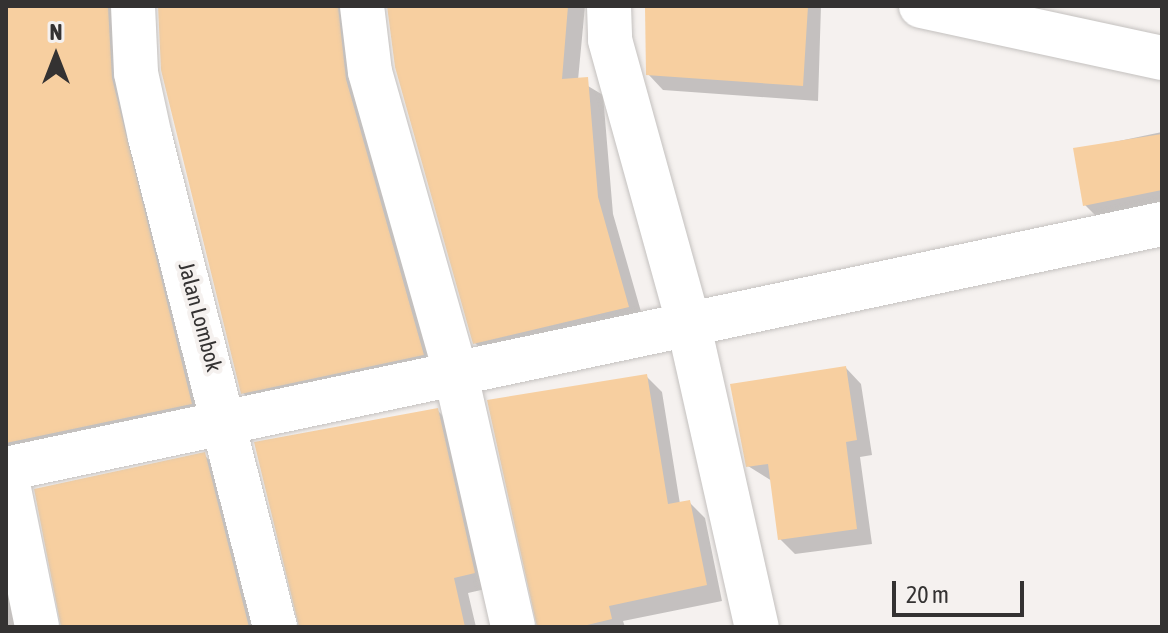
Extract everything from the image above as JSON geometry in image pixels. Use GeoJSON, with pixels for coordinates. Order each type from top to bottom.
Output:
{"type":"FeatureCollection","features":[{"type":"Feature","properties":{"kind":"street","name":"Jalan Lombok"},"geometry":{"type":"LineString","coordinates":[[133,6],[136,73],[150,137],[228,420],[275,627]]}},
{"type":"Feature","properties":{"kind":"street"},"geometry":{"type":"LineString","coordinates":[[362,6],[370,72],[455,371],[513,627]]}},
{"type":"Feature","properties":{"kind":"street"},"geometry":{"type":"LineString","coordinates":[[609,6],[610,40],[688,322],[757,627]]}},
{"type":"Feature","properties":{"kind":"street"},"geometry":{"type":"LineString","coordinates":[[921,6],[1162,58]]}},
{"type":"Feature","properties":{"kind":"street"},"geometry":{"type":"LineString","coordinates":[[37,627],[6,471],[455,371],[1162,224]]}},
{"type":"Feature","properties":{"kind":"building"},"geometry":{"type":"Polygon","coordinates":[[[6,6],[108,6],[112,78],[192,404],[6,443],[6,6]]]}},
{"type":"Feature","properties":{"kind":"building"},"geometry":{"type":"Polygon","coordinates":[[[158,6],[338,6],[346,79],[424,355],[241,394],[161,70],[158,6]]]}},
{"type":"Feature","properties":{"kind":"building"},"geometry":{"type":"Polygon","coordinates":[[[387,6],[568,6],[562,79],[588,77],[598,197],[629,307],[473,344],[395,67],[387,6]]]}},
{"type":"Feature","properties":{"kind":"building"},"geometry":{"type":"Polygon","coordinates":[[[645,6],[808,6],[803,86],[646,75],[645,6]]]}},
{"type":"Feature","properties":{"kind":"building"},"geometry":{"type":"Polygon","coordinates":[[[1162,134],[1162,190],[1083,206],[1073,148],[1162,134]]]}},
{"type":"Feature","properties":{"kind":"building"},"geometry":{"type":"Polygon","coordinates":[[[846,366],[857,440],[846,442],[857,529],[778,540],[768,464],[746,467],[730,384],[846,366]]]}},
{"type":"Feature","properties":{"kind":"building"},"geometry":{"type":"Polygon","coordinates":[[[647,374],[668,504],[690,500],[707,585],[609,606],[612,619],[579,627],[537,627],[487,400],[647,374]]]}},
{"type":"Feature","properties":{"kind":"building"},"geometry":{"type":"Polygon","coordinates":[[[438,408],[475,573],[454,578],[465,627],[299,627],[254,442],[438,408]]]}},
{"type":"Feature","properties":{"kind":"building"},"geometry":{"type":"Polygon","coordinates":[[[205,452],[249,627],[61,627],[34,489],[205,452]]]}}]}
